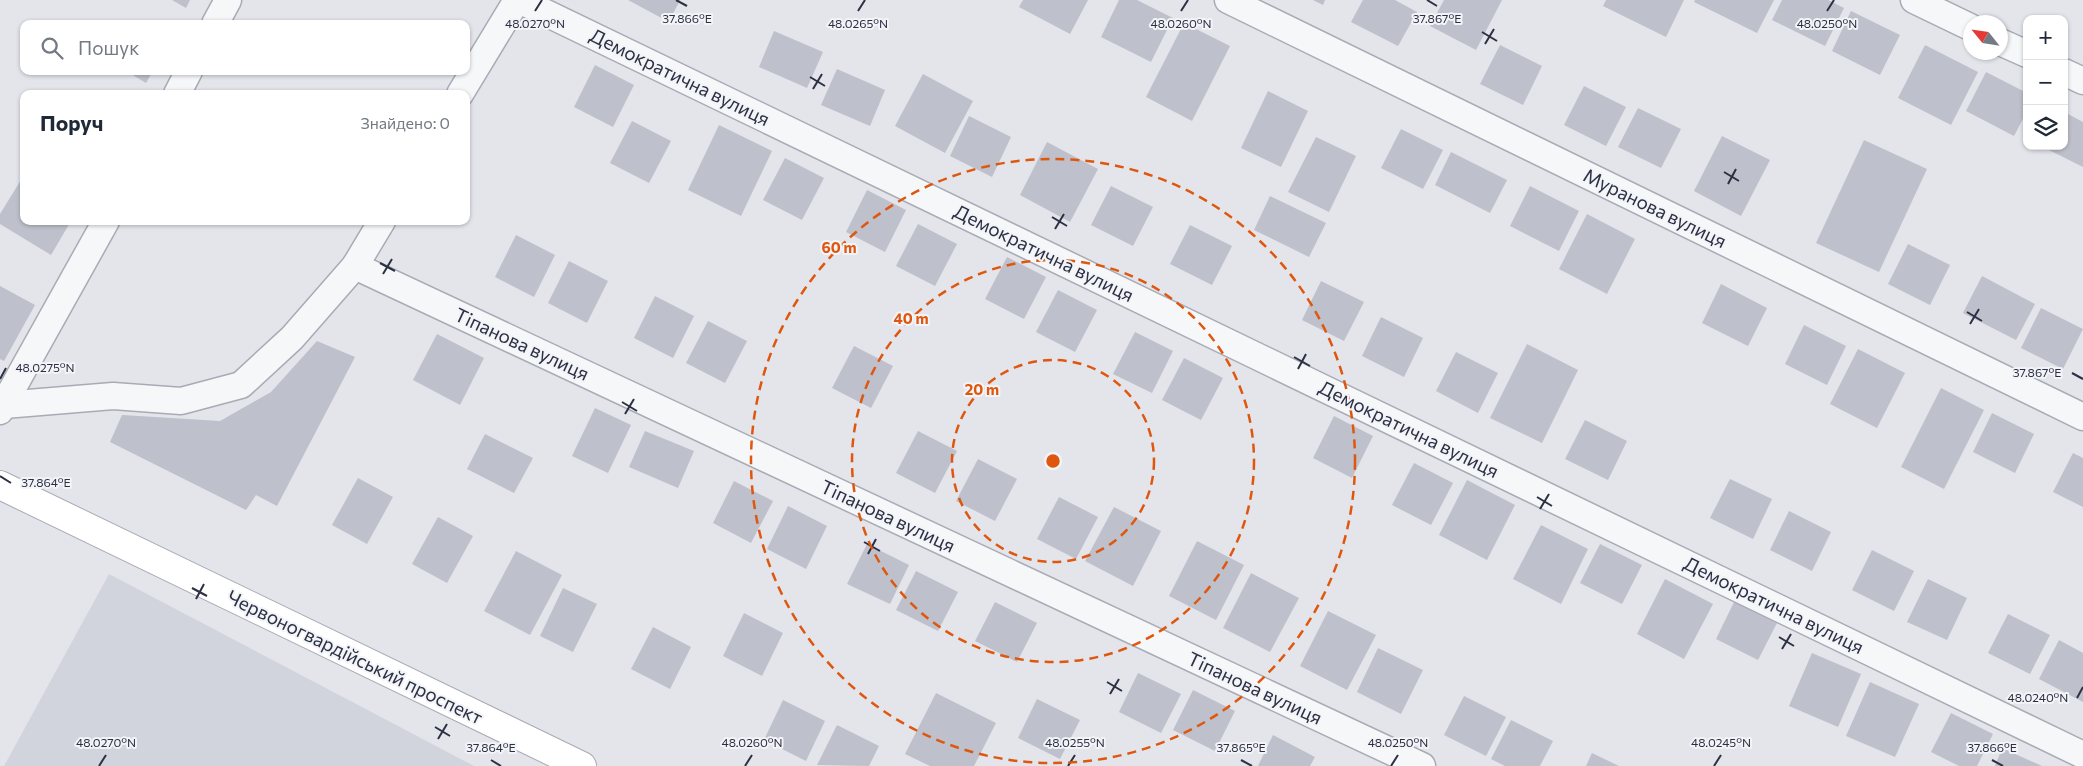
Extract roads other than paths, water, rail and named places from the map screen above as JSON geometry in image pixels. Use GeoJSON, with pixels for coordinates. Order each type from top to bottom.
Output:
{"type":"FeatureCollection","features":[{"type":"Feature","properties":{"kind":"main road","name":"Червоногвардійський проспект"},"geometry":{"type":"LineString","coordinates":[[0,485],[102,536],[582,766]]}},
{"type":"Feature","properties":{"kind":"street"},"geometry":{"type":"LineString","coordinates":[[217,20],[228,0]]}},
{"type":"Feature","properties":{"kind":"street"},"geometry":{"type":"LineString","coordinates":[[462,90],[518,0]]}},
{"type":"Feature","properties":{"kind":"street","name":"Демократична вулиця"},"geometry":{"type":"LineString","coordinates":[[518,0],[2083,755]]}},
{"type":"Feature","properties":{"kind":"street","name":"Муранова вулиця"},"geometry":{"type":"LineString","coordinates":[[1228,0],[2083,417]]}},
{"type":"Feature","properties":{"kind":"street"},"geometry":{"type":"LineString","coordinates":[[1914,0],[1963,24]]}},
{"type":"Feature","properties":{"kind":"street"},"geometry":{"type":"LineString","coordinates":[[2008,46],[2023,52]]}},
{"type":"Feature","properties":{"kind":"street"},"geometry":{"type":"LineString","coordinates":[[2068,74],[2083,81]]}},
{"type":"Feature","properties":{"kind":"street"},"geometry":{"type":"LineString","coordinates":[[178,90],[187,75]]}},
{"type":"Feature","properties":{"kind":"street"},"geometry":{"type":"LineString","coordinates":[[2,408],[104,225]]}},
{"type":"Feature","properties":{"kind":"street"},"geometry":{"type":"LineString","coordinates":[[2,408],[113,396],[181,401],[241,384],[292,338],[355,266],[380,225]]}},
{"type":"Feature","properties":{"kind":"street","name":"Тіпанова вулиця"},"geometry":{"type":"LineString","coordinates":[[355,266],[1422,766]]}}]}
